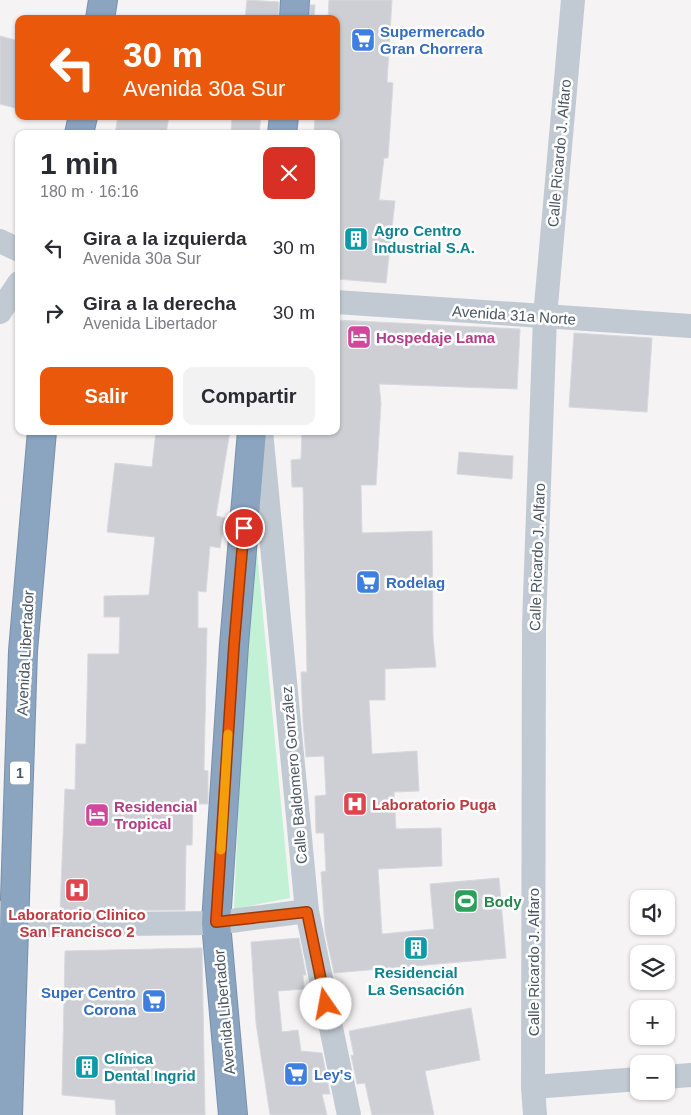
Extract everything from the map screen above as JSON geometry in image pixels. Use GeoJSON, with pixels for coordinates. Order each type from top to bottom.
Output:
{"type":"FeatureCollection","features":[{"type":"Feature","properties":{"kind":"highway"},"geometry":{"type":"LineString","coordinates":[[101,15],[103,0]]}},
{"type":"Feature","properties":{"kind":"highway"},"geometry":{"type":"LineString","coordinates":[[294,15],[296,0]]}},
{"type":"Feature","properties":{"kind":"highway","name":"Avenida Libertador"},"geometry":{"type":"LineString","coordinates":[[8,1115],[8,919],[23,652],[42,435]]}},
{"type":"Feature","properties":{"kind":"highway","name":"Avenida Libertador"},"geometry":{"type":"LineString","coordinates":[[233,1115],[216,922],[234,645],[252,435]]}},
{"type":"Feature","properties":{"kind":"street","name":"Calle Ricardo J. Alfaro"},"geometry":{"type":"LineString","coordinates":[[535,1115],[533,1087],[534,625],[545,317],[573,0]]}},
{"type":"Feature","properties":{"kind":"street"},"geometry":{"type":"LineString","coordinates":[[0,241],[15,248]]}},
{"type":"Feature","properties":{"kind":"street"},"geometry":{"type":"LineString","coordinates":[[0,312],[15,288]]}},
{"type":"Feature","properties":{"kind":"street","name":"Avenida 31a Norte"},"geometry":{"type":"LineString","coordinates":[[340,302],[691,326]]}},
{"type":"Feature","properties":{"kind":"street","name":"Calle Baldomero González"},"geometry":{"type":"LineString","coordinates":[[261,435],[307,912],[349,1115]]}},
{"type":"Feature","properties":{"kind":"street"},"geometry":{"type":"LineString","coordinates":[[8,919],[216,922],[307,912]]}},
{"type":"Feature","properties":{"kind":"street"},"geometry":{"type":"LineString","coordinates":[[675,1076],[691,1075]]}},
{"type":"Feature","properties":{"kind":"street"},"geometry":{"type":"LineString","coordinates":[[533,1087],[630,1080]]}},
{"type":"Feature","properties":{"kind":"green space"},"geometry":{"type":"Polygon","coordinates":[[[252,500],[290,898],[234,909],[252,500]]]}},
{"type":"Feature","properties":{"kind":"building"},"geometry":{"type":"Polygon","coordinates":[[[247,0],[279,2],[278,15],[245,15],[247,0]]]}},
{"type":"Feature","properties":{"kind":"building"},"geometry":{"type":"Polygon","coordinates":[[[329,0],[392,0],[387,82],[393,83],[388,158],[384,158],[379,200],[395,201],[386,283],[340,279],[340,130],[314,130],[315,120],[340,120],[340,15],[328,15],[329,0]]]}},
{"type":"Feature","properties":{"kind":"building"},"geometry":{"type":"Polygon","coordinates":[[[310,5],[315,5],[314,15],[310,15],[310,5]]]}},
{"type":"Feature","properties":{"kind":"building"},"geometry":{"type":"Polygon","coordinates":[[[0,36],[15,40],[15,108],[0,104],[0,36]]]}},
{"type":"Feature","properties":{"kind":"building"},"geometry":{"type":"Polygon","coordinates":[[[117,120],[168,120],[167,130],[116,130],[117,120]]]}},
{"type":"Feature","properties":{"kind":"building"},"geometry":{"type":"Polygon","coordinates":[[[232,120],[261,120],[259,130],[231,130],[232,120]]]}},
{"type":"Feature","properties":{"kind":"building"},"geometry":{"type":"Polygon","coordinates":[[[340,320],[520,329],[517,389],[379,384],[381,403],[376,485],[361,485],[362,533],[432,531],[433,638],[436,667],[385,669],[385,700],[369,700],[372,754],[417,751],[419,791],[394,792],[396,829],[441,828],[442,866],[378,869],[382,934],[434,929],[430,884],[499,878],[506,958],[334,973],[325,931],[321,872],[326,871],[324,833],[316,833],[315,796],[326,795],[324,756],[306,757],[303,722],[301,672],[307,672],[303,487],[292,487],[291,460],[301,459],[302,435],[340,435],[340,320]]]}},
{"type":"Feature","properties":{"kind":"building"},"geometry":{"type":"Polygon","coordinates":[[[574,333],[652,338],[647,412],[569,407],[574,333]]]}},
{"type":"Feature","properties":{"kind":"building"},"geometry":{"type":"Polygon","coordinates":[[[156,435],[229,435],[216,516],[225,518],[220,548],[210,546],[206,592],[198,591],[198,628],[207,628],[204,770],[208,771],[208,804],[193,804],[192,845],[186,845],[185,910],[60,911],[65,789],[75,790],[76,744],[86,744],[88,654],[119,654],[120,617],[104,617],[104,596],[149,595],[155,537],[107,532],[115,463],[152,467],[156,435]]]}},
{"type":"Feature","properties":{"kind":"building"},"geometry":{"type":"Polygon","coordinates":[[[459,452],[513,456],[512,479],[457,474],[459,452]]]}},
{"type":"Feature","properties":{"kind":"building"},"geometry":{"type":"Polygon","coordinates":[[[299,938],[306,975],[303,975],[304,989],[278,991],[282,1032],[298,1030],[301,1051],[322,1053],[330,1094],[322,1094],[327,1115],[270,1115],[256,1023],[251,942],[299,938]]]}},
{"type":"Feature","properties":{"kind":"building"},"geometry":{"type":"Polygon","coordinates":[[[202,948],[205,1115],[116,1115],[115,1100],[62,1095],[65,951],[202,948]]]}},
{"type":"Feature","properties":{"kind":"building"},"geometry":{"type":"Polygon","coordinates":[[[471,1008],[480,1060],[425,1071],[434,1115],[372,1115],[365,1083],[357,1084],[351,1055],[354,1056],[349,1031],[471,1008]]]}},
{"type":"Feature","properties":{"kind":"slow traffic"},"geometry":{"type":"LineString","coordinates":[[221,850],[228,734]]}},
{"type":"Feature","properties":{"kind":"place","name":"Supermercado Gran Chorrera"},"geometry":{"type":"Point","coordinates":[363,40]}},
{"type":"Feature","properties":{"kind":"place","name":"Agro Centro Industrial S.A."},"geometry":{"type":"Point","coordinates":[356,239]}},
{"type":"Feature","properties":{"kind":"place","name":"Hospedaje Lama"},"geometry":{"type":"Point","coordinates":[359,337]}},
{"type":"Feature","properties":{"kind":"place","name":"Rodelag"},"geometry":{"type":"Point","coordinates":[368,582]}},
{"type":"Feature","properties":{"kind":"place","name":"Laboratorio Puga"},"geometry":{"type":"Point","coordinates":[355,804]}},
{"type":"Feature","properties":{"kind":"place","name":"Residencial Tropical"},"geometry":{"type":"Point","coordinates":[97,815]}},
{"type":"Feature","properties":{"kind":"place","name":"Laboratorio Clinico San Francisco 2"},"geometry":{"type":"Point","coordinates":[77,890]}},
{"type":"Feature","properties":{"kind":"place","name":"Body"},"geometry":{"type":"Point","coordinates":[466,901]}},
{"type":"Feature","properties":{"kind":"place","name":"Residencial La Sensación"},"geometry":{"type":"Point","coordinates":[416,948]}},
{"type":"Feature","properties":{"kind":"place","name":"Super Centro Corona"},"geometry":{"type":"Point","coordinates":[154,1001]}},
{"type":"Feature","properties":{"kind":"place","name":"Clínica Dental Ingrid"},"geometry":{"type":"Point","coordinates":[87,1067]}},
{"type":"Feature","properties":{"kind":"place","name":"Ley's"},"geometry":{"type":"Point","coordinates":[296,1074]}},
{"type":"Feature","properties":{"kind":"route"},"geometry":{"type":"LineString","coordinates":[[244,528],[234,645],[216,922],[307,912],[326,1004]]}}]}
